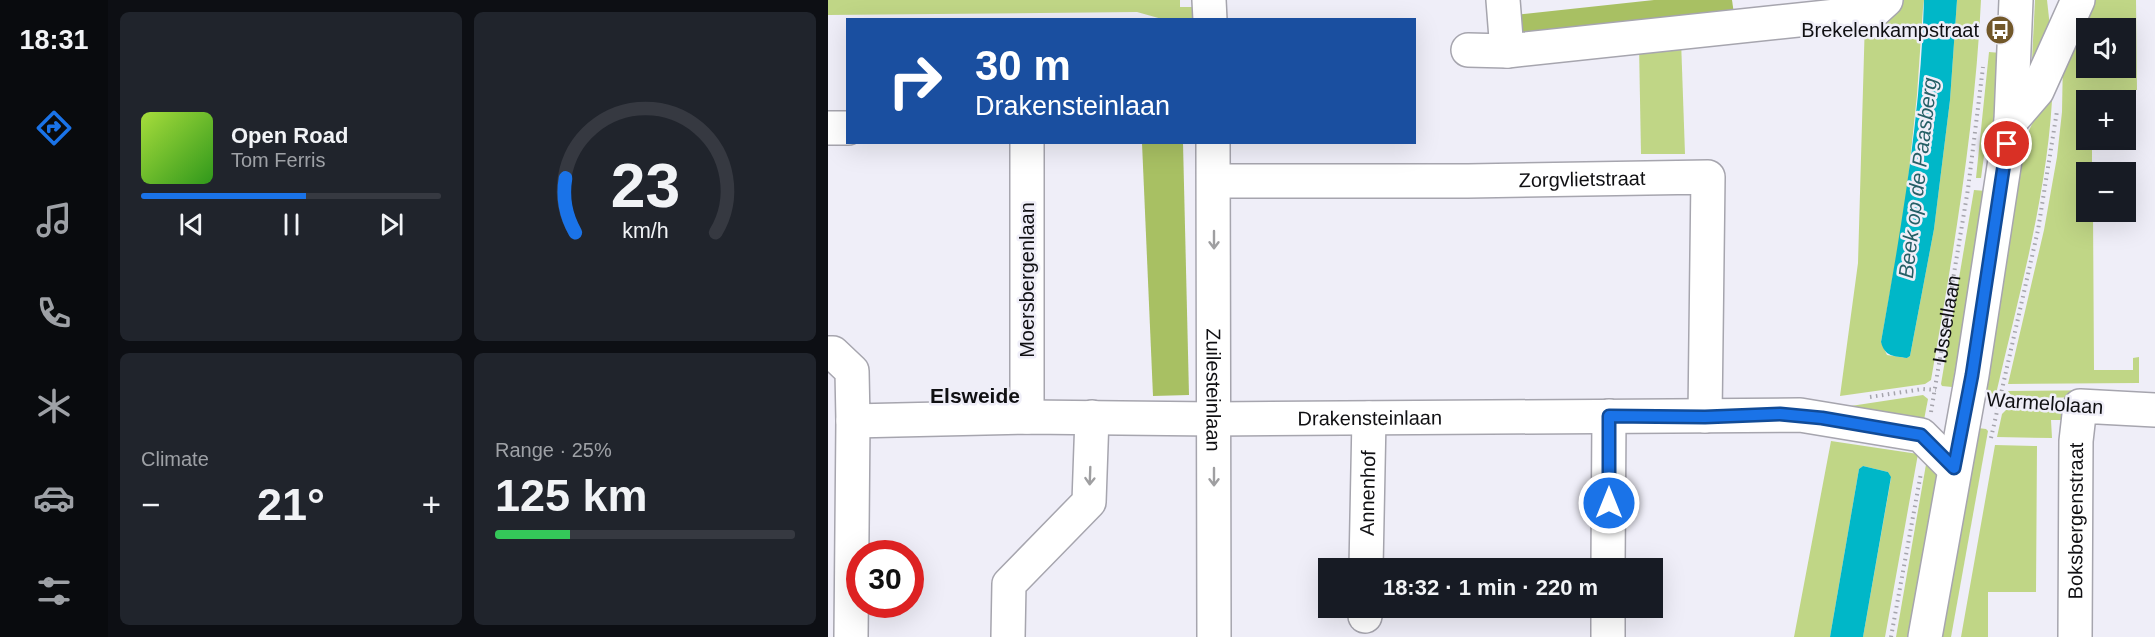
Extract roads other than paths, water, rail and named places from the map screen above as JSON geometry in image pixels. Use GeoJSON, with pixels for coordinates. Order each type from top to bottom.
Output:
{"type":"FeatureCollection","features":[{"type":"Feature","properties":{"kind":"street"},"geometry":{"type":"LineString","coordinates":[[1503,0],[1507,51]]}},
{"type":"Feature","properties":{"kind":"street"},"geometry":{"type":"LineString","coordinates":[[1468,50],[1507,51],[1864,13],[1875,10],[1886,0]]}},
{"type":"Feature","properties":{"kind":"street","name":"IJssellaan"},"geometry":{"type":"LineString","coordinates":[[1925,637],[1967,396],[2011,121],[2016,0]]}},
{"type":"Feature","properties":{"kind":"street"},"geometry":{"type":"LineString","coordinates":[[2011,121],[2037,91],[2078,0]]}},
{"type":"Feature","properties":{"kind":"street"},"geometry":{"type":"LineString","coordinates":[[828,128],[846,128]]}},
{"type":"Feature","properties":{"kind":"street","name":"Moersbergenlaan"},"geometry":{"type":"LineString","coordinates":[[1027,144],[1028,417]]}},
{"type":"Feature","properties":{"kind":"street","name":"Zuilesteinlaan"},"geometry":{"type":"LineString","coordinates":[[1213,144],[1214,637]]}},
{"type":"Feature","properties":{"kind":"street","name":"Zorgvlietstraat"},"geometry":{"type":"LineString","coordinates":[[1214,181],[1468,181],[1708,177],[1705,417]]}},
{"type":"Feature","properties":{"kind":"street"},"geometry":{"type":"LineString","coordinates":[[828,353],[833,353],[852,371],[851,637]]}},
{"type":"Feature","properties":{"kind":"street","name":"Warmelolaan"},"geometry":{"type":"LineString","coordinates":[[2080,406],[2155,410]]}},
{"type":"Feature","properties":{"kind":"street","name":"Boksbergenstraat"},"geometry":{"type":"LineString","coordinates":[[2075,637],[2076,441],[2080,406]]}},
{"type":"Feature","properties":{"kind":"street","name":"Drakensteinlaan"},"geometry":{"type":"LineString","coordinates":[[853,422],[1028,417],[1214,419],[1800,415],[1921,435],[1954,468]]}},
{"type":"Feature","properties":{"kind":"street"},"geometry":{"type":"LineString","coordinates":[[1608,558],[1609,416]]}},
{"type":"Feature","properties":{"kind":"street"},"geometry":{"type":"LineString","coordinates":[[1008,637],[1009,584],[1089,502],[1092,417]]}},
{"type":"Feature","properties":{"kind":"street","name":"Annenhof"},"geometry":{"type":"LineString","coordinates":[[1366,558],[1369,418]]}},
{"type":"Feature","properties":{"kind":"street"},"geometry":{"type":"LineString","coordinates":[[1608,618],[1608,637]]}},
{"type":"Feature","properties":{"kind":"water","name":"Beek op de Paasberg"},"geometry":{"type":"Polygon","coordinates":[[[1924,0],[1957,0],[1950,100],[1934,229],[1910,356],[1907,358],[1888,353],[1881,342],[1903,214],[1914,129],[1924,0]]]}},
{"type":"Feature","properties":{"kind":"water"},"geometry":{"type":"Polygon","coordinates":[[[1863,466],[1888,472],[1891,477],[1863,637],[1830,637],[1859,469],[1863,466]]]}},
{"type":"Feature","properties":{"kind":"place","name":"Brekelenkampstraat"},"geometry":{"type":"Point","coordinates":[2000,30]}},
{"type":"Feature","properties":{"kind":"district","name":"Elsweide"},"geometry":{"type":"Point","coordinates":[975,396]}}]}
